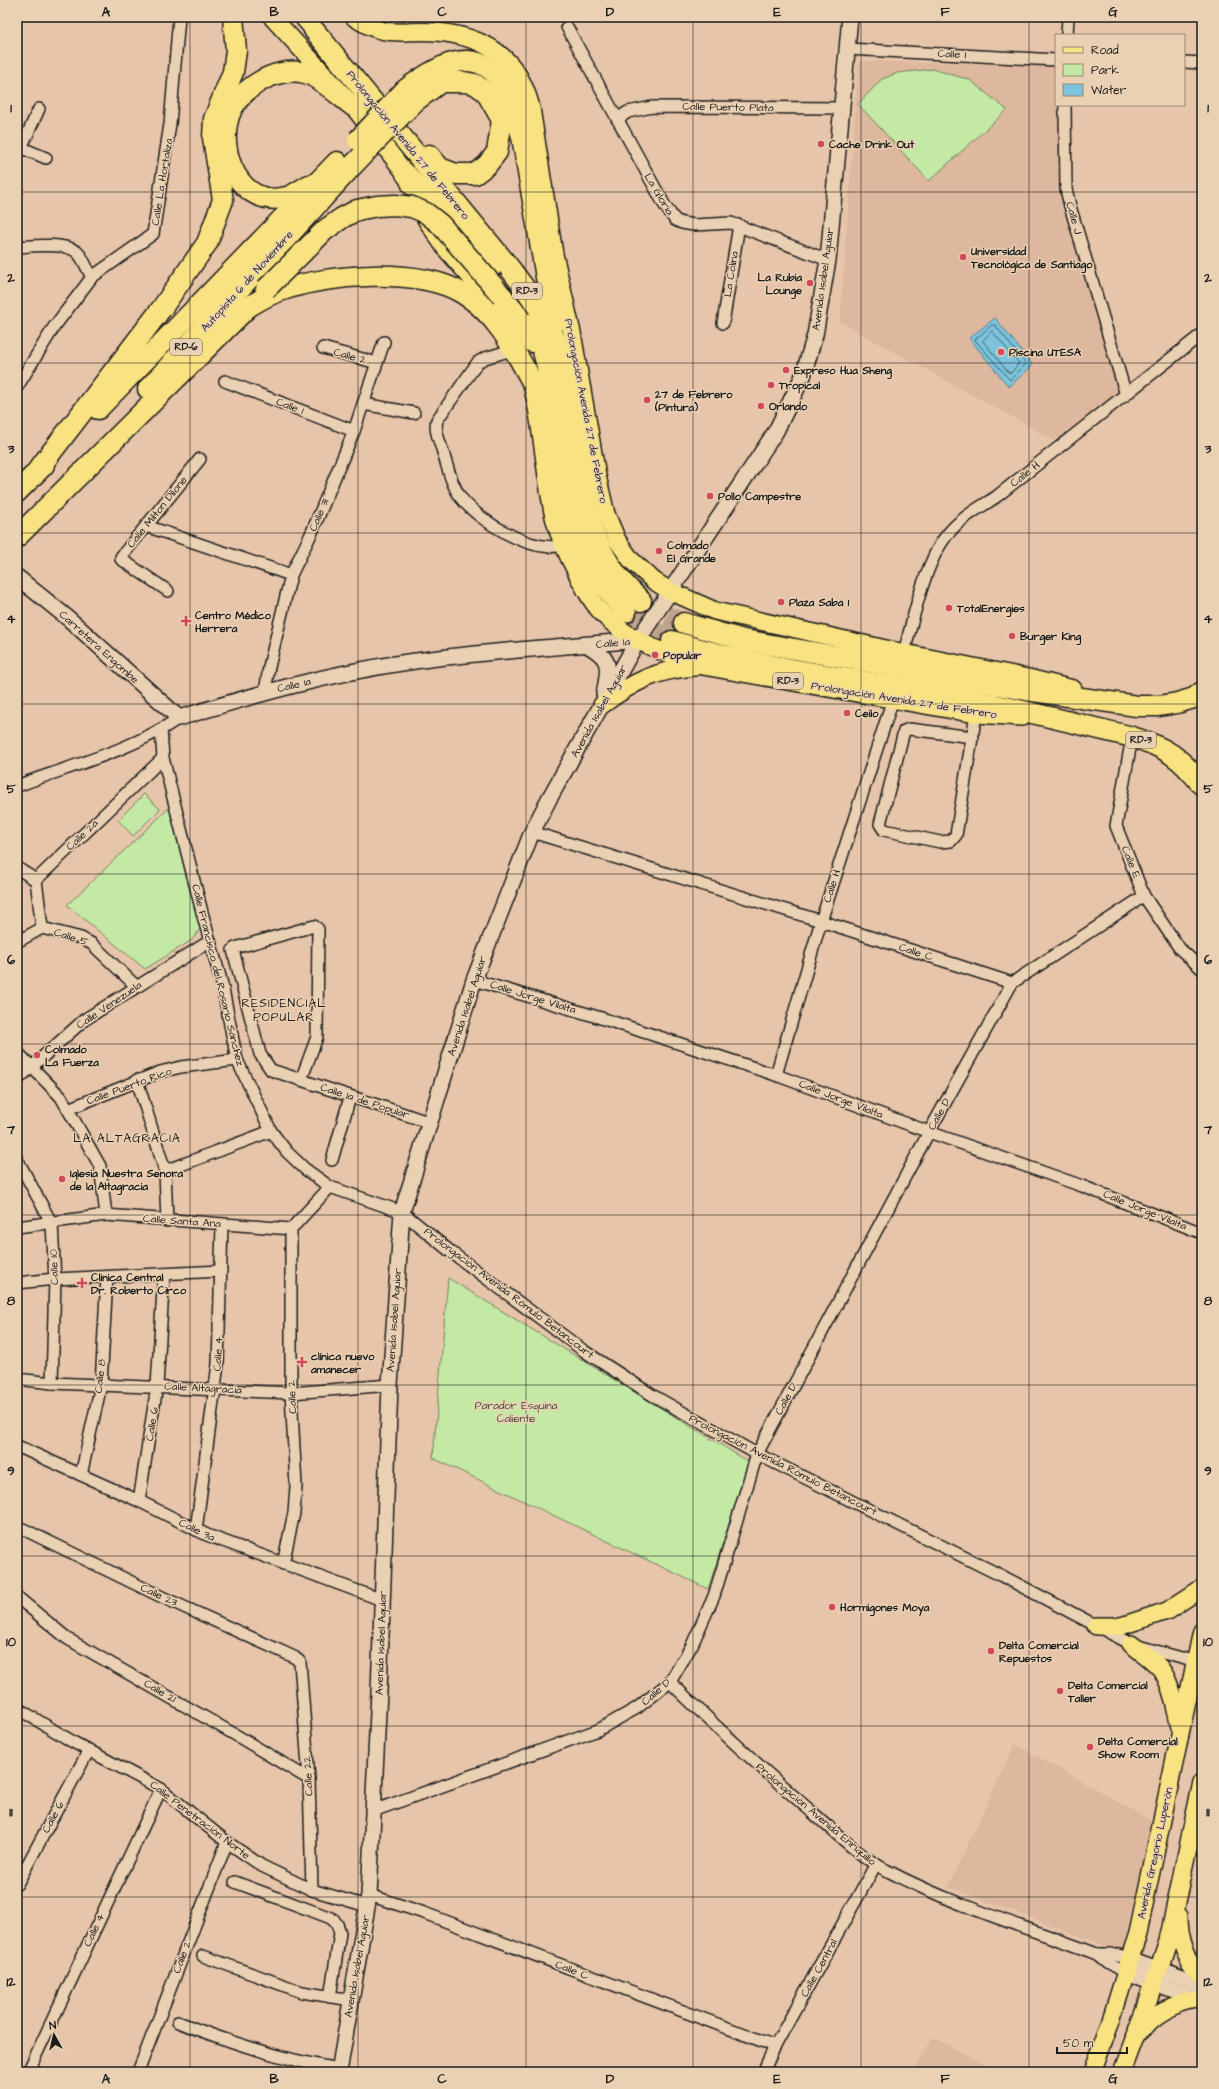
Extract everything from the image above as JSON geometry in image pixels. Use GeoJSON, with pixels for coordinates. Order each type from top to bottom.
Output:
{"type":"FeatureCollection","features":[{"type":"Feature","properties":{"kind":"highway"},"geometry":{"type":"LineString","coordinates":[[34,475],[162,308],[207,243],[223,200],[212,138],[214,119],[233,72],[236,51],[233,17]]}},
{"type":"Feature","properties":{"kind":"highway"},"geometry":{"type":"LineString","coordinates":[[308,23],[348,63],[440,168],[456,174],[475,174],[487,165],[497,152],[502,120],[486,92],[474,84],[464,82],[441,82],[410,96]]}},
{"type":"Feature","properties":{"kind":"highway","name":"Prolongación Avenida 27 de Febrero"},"geometry":{"type":"LineString","coordinates":[[308,23],[505,262],[535,302],[558,348],[566,384],[582,495],[589,518],[596,539],[606,559],[622,581],[633,606],[612,598],[593,571],[581,547],[565,495],[548,366],[542,344],[533,322],[517,298],[486,260],[406,174]]}},
{"type":"Feature","properties":{"kind":"highway"},"geometry":{"type":"LineString","coordinates":[[410,96],[428,72],[458,61],[479,63],[492,71],[502,83],[514,108],[522,137],[558,348]]}},
{"type":"Feature","properties":{"kind":"highway"},"geometry":{"type":"LineString","coordinates":[[322,177],[288,197],[272,198],[254,193],[239,181],[227,151],[225,133],[230,114],[239,98],[250,88],[266,77],[286,72],[306,73],[353,106]]}},
{"type":"Feature","properties":{"kind":"highway","name":"Autopista 6 de Noviembre"},"geometry":{"type":"LineString","coordinates":[[17,532],[351,156],[410,96]]}},
{"type":"Feature","properties":{"kind":"highway","name":"Autopista 6 de Noviembre"},"geometry":{"type":"LineString","coordinates":[[17,492],[322,177],[351,156]]}},
{"type":"Feature","properties":{"kind":"highway"},"geometry":{"type":"LineString","coordinates":[[530,187],[554,254]]}},
{"type":"Feature","properties":{"kind":"highway"},"geometry":{"type":"LineString","coordinates":[[17,537],[325,230],[342,218],[358,210],[377,206],[395,205],[412,208],[426,213],[440,224],[518,316],[528,334],[538,360],[558,436]]}},
{"type":"Feature","properties":{"kind":"highway"},"geometry":{"type":"LineString","coordinates":[[248,307],[280,291],[315,282],[368,276],[402,277],[438,283],[461,293],[480,306],[502,330],[532,382]]}},
{"type":"Feature","properties":{"kind":"highway","name":"Prolongación Avenida 27 de Febrero"},"geometry":{"type":"LineString","coordinates":[[684,623],[752,641],[1026,690],[1137,706],[1158,706],[1177,703],[1194,698],[1202,692]]}},
{"type":"Feature","properties":{"kind":"highway","name":"Prolongación Avenida 27 de Febrero"},"geometry":{"type":"LineString","coordinates":[[672,641],[702,650],[736,657],[948,695],[1132,737],[1156,744],[1166,750],[1188,768],[1202,785]]}},
{"type":"Feature","properties":{"kind":"main road","name":"Prolongación Avenida 27 de Febrero"},"geometry":{"type":"LineString","coordinates":[[272,17],[353,106],[406,174],[421,211],[446,249],[494,304],[514,332],[524,356],[532,382],[551,503],[563,545],[596,607],[638,640],[668,656],[703,666],[976,714],[1065,721]]}},
{"type":"Feature","properties":{"kind":"main road","name":"Prolongación Avenida 27 de Febrero"},"geometry":{"type":"LineString","coordinates":[[354,17],[382,32],[398,34],[436,32],[468,39],[489,46],[511,63],[527,89],[554,254],[572,333],[597,476],[606,514],[617,540],[631,560],[654,581],[670,591],[715,611],[904,653],[1028,678],[1137,706]]}},
{"type":"Feature","properties":{"kind":"main road","name":"Avenida Isabel Aguiar"},"geometry":{"type":"LineString","coordinates":[[339,2070],[368,1900],[390,1385],[402,1212],[428,1122],[474,980],[532,832],[638,640],[776,431],[794,396],[815,335],[828,260],[850,17]]}},
{"type":"Feature","properties":{"kind":"main road","name":"Carretera Engombe"},"geometry":{"type":"LineString","coordinates":[[17,577],[69,619],[179,718]]}},
{"type":"Feature","properties":{"kind":"main road","name":"Calle 1a"},"geometry":{"type":"LineString","coordinates":[[179,718],[266,692],[339,675],[408,662],[638,640]]}},
{"type":"Feature","properties":{"kind":"main road","name":"Calle 1a"},"geometry":{"type":"LineString","coordinates":[[587,645],[600,652],[606,658],[608,668],[602,705]]}},
{"type":"Feature","properties":{"kind":"main road"},"geometry":{"type":"LineString","coordinates":[[602,705],[625,688],[656,674],[673,668],[703,666]]}},
{"type":"Feature","properties":{"kind":"main road"},"geometry":{"type":"LineString","coordinates":[[1096,1626],[1121,1626],[1167,1611],[1202,1588]]}},
{"type":"Feature","properties":{"kind":"main road","name":"Avenida Gregorio Luperón"},"geometry":{"type":"LineString","coordinates":[[1092,2072],[1138,1933],[1180,1730],[1201,1661],[1202,1631]]}},
{"type":"Feature","properties":{"kind":"main road"},"geometry":{"type":"LineString","coordinates":[[1131,1644],[1160,1668],[1164,1675],[1172,1694],[1180,1730]]}},
{"type":"Feature","properties":{"kind":"main road"},"geometry":{"type":"LineString","coordinates":[[1122,2072],[1135,2042],[1156,1976],[1178,1897],[1202,1782]]}},
{"type":"Feature","properties":{"kind":"main road"},"geometry":{"type":"LineString","coordinates":[[1178,1897],[1178,1919],[1182,1946],[1190,1962],[1202,1974]]}},
{"type":"Feature","properties":{"kind":"main road"},"geometry":{"type":"LineString","coordinates":[[1128,1966],[1200,1995]]}},
{"type":"Feature","properties":{"kind":"main road"},"geometry":{"type":"LineString","coordinates":[[1135,2042],[1144,2027],[1156,2015],[1168,2007],[1200,1995]]}},
{"type":"Feature","properties":{"kind":"street","name":"Calle La Hortaliza"},"geometry":{"type":"LineString","coordinates":[[17,388],[54,327],[92,277],[153,234],[170,124],[179,17]]}},
{"type":"Feature","properties":{"kind":"street"},"geometry":{"type":"LineString","coordinates":[[1067,34],[1068,17]]}},
{"type":"Feature","properties":{"kind":"street","name":"La Gloria"},"geometry":{"type":"LineString","coordinates":[[567,27],[665,206],[675,220],[694,225],[722,222],[739,225],[828,260]]}},
{"type":"Feature","properties":{"kind":"street","name":"Calle I"},"geometry":{"type":"LineString","coordinates":[[847,49],[1055,60]]}},
{"type":"Feature","properties":{"kind":"street"},"geometry":{"type":"LineString","coordinates":[[1185,62],[1202,63]]}},
{"type":"Feature","properties":{"kind":"street","name":"Calle Puerto Plata"},"geometry":{"type":"LineString","coordinates":[[617,119],[628,112],[652,106],[842,108]]}},
{"type":"Feature","properties":{"kind":"street","name":"Calle J"},"geometry":{"type":"LineString","coordinates":[[1065,106],[1066,189],[1126,396]]}},
{"type":"Feature","properties":{"kind":"street"},"geometry":{"type":"LineString","coordinates":[[39,110],[19,147],[46,158]]}},
{"type":"Feature","properties":{"kind":"street","name":"La Colina"},"geometry":{"type":"LineString","coordinates":[[723,323],[739,225]]}},
{"type":"Feature","properties":{"kind":"street"},"geometry":{"type":"LineString","coordinates":[[17,247],[49,245],[73,250],[78,253],[92,277]]}},
{"type":"Feature","properties":{"kind":"street","name":"Calle H"},"geometry":{"type":"LineString","coordinates":[[904,653],[918,600],[931,564],[947,535],[969,515],[996,497],[1126,396],[1202,334]]}},
{"type":"Feature","properties":{"kind":"street","name":"Calle 31"},"geometry":{"type":"LineString","coordinates":[[266,692],[269,667],[291,575],[312,532],[354,430],[384,342]]}},
{"type":"Feature","properties":{"kind":"street","name":"Calle 2"},"geometry":{"type":"LineString","coordinates":[[322,348],[377,363]]}},
{"type":"Feature","properties":{"kind":"street"},"geometry":{"type":"LineString","coordinates":[[514,349],[485,358],[478,362],[437,420],[436,424],[438,436],[448,469],[457,489],[462,498],[473,509],[499,528],[523,541],[542,546],[563,545]]}},
{"type":"Feature","properties":{"kind":"street","name":"Calle 1"},"geometry":{"type":"LineString","coordinates":[[226,381],[354,430]]}},
{"type":"Feature","properties":{"kind":"street"},"geometry":{"type":"LineString","coordinates":[[363,404],[414,413]]}},
{"type":"Feature","properties":{"kind":"street","name":"Calle Milton Dilone"},"geometry":{"type":"LineString","coordinates":[[168,591],[121,559],[200,459]]}},
{"type":"Feature","properties":{"kind":"street"},"geometry":{"type":"LineString","coordinates":[[146,526],[291,575]]}},
{"type":"Feature","properties":{"kind":"street","name":"Calle H"},"geometry":{"type":"LineString","coordinates":[[776,1075],[821,921],[893,699]]}},
{"type":"Feature","properties":{"kind":"street"},"geometry":{"type":"LineString","coordinates":[[972,737],[909,728],[904,731],[880,824],[884,830],[940,842],[951,842],[956,835],[976,714]]}},
{"type":"Feature","properties":{"kind":"street","name":"Calle 1a"},"geometry":{"type":"LineString","coordinates":[[17,786],[123,747],[162,730],[179,718]]}},
{"type":"Feature","properties":{"kind":"street","name":"Calle Francisco del Rosario Sánchez"},"geometry":{"type":"LineString","coordinates":[[162,730],[163,758],[222,984],[237,1060],[271,1131],[287,1152],[305,1169],[330,1187],[402,1212]]}},
{"type":"Feature","properties":{"kind":"street","name":"Calle E"},"geometry":{"type":"LineString","coordinates":[[1132,737],[1116,826],[1144,896],[1180,949],[1202,969]]}},
{"type":"Feature","properties":{"kind":"street","name":"Calle 2a"},"geometry":{"type":"LineString","coordinates":[[36,880],[163,758]]}},
{"type":"Feature","properties":{"kind":"street","name":"Calle C"},"geometry":{"type":"LineString","coordinates":[[532,832],[821,921],[1012,983]]}},
{"type":"Feature","properties":{"kind":"street"},"geometry":{"type":"LineString","coordinates":[[17,868],[36,880],[42,928]]}},
{"type":"Feature","properties":{"kind":"street","name":"Calle D"},"geometry":{"type":"LineString","coordinates":[[373,1811],[598,1730],[637,1708],[670,1682],[692,1645],[714,1596],[757,1454],[929,1132],[1012,983],[1144,896]]}},
{"type":"Feature","properties":{"kind":"street","name":"Calle 1a de Popular"},"geometry":{"type":"LineString","coordinates":[[301,1080],[317,1037],[318,929],[314,926],[234,948],[261,1056],[271,1070],[350,1097],[428,1122]]}},
{"type":"Feature","properties":{"kind":"street","name":"Calle 5"},"geometry":{"type":"LineString","coordinates":[[17,942],[42,928],[81,938],[92,944],[136,986]]}},
{"type":"Feature","properties":{"kind":"street","name":"Calle Venezuela"},"geometry":{"type":"LineString","coordinates":[[17,1080],[84,1020],[210,941]]}},
{"type":"Feature","properties":{"kind":"street","name":"Calle Jorge Vilalta"},"geometry":{"type":"LineString","coordinates":[[474,980],[601,1018],[776,1075],[929,1132],[1082,1186],[1202,1233]]}},
{"type":"Feature","properties":{"kind":"street"},"geometry":{"type":"LineString","coordinates":[[17,1052],[61,1097],[68,1108],[100,1168],[106,1215]]}},
{"type":"Feature","properties":{"kind":"street","name":"Calle Puerto Rico"},"geometry":{"type":"LineString","coordinates":[[68,1108],[137,1080],[172,1069],[237,1060]]}},
{"type":"Feature","properties":{"kind":"street"},"geometry":{"type":"LineString","coordinates":[[137,1080],[165,1171],[168,1221]]}},
{"type":"Feature","properties":{"kind":"street"},"geometry":{"type":"LineString","coordinates":[[332,1160],[350,1097]]}},
{"type":"Feature","properties":{"kind":"street"},"geometry":{"type":"LineString","coordinates":[[165,1171],[271,1131]]}},
{"type":"Feature","properties":{"kind":"street","name":"Calle 10"},"geometry":{"type":"LineString","coordinates":[[17,1159],[52,1224],[55,1279],[52,1383]]}},
{"type":"Feature","properties":{"kind":"street"},"geometry":{"type":"LineString","coordinates":[[291,1229],[330,1187]]}},
{"type":"Feature","properties":{"kind":"street","name":"Prolongación Avenida Rómulo Betancourt"},"geometry":{"type":"LineString","coordinates":[[402,1212],[451,1252],[584,1351],[652,1395],[757,1454],[1002,1576],[1131,1644],[1201,1661]]}},
{"type":"Feature","properties":{"kind":"street","name":"Calle Santa Ana"},"geometry":{"type":"LineString","coordinates":[[17,1227],[52,1224],[106,1215],[168,1221],[291,1229]]}},
{"type":"Feature","properties":{"kind":"street","name":"Calle 4"},"geometry":{"type":"LineString","coordinates":[[196,1530],[218,1364],[222,1224]]}},
{"type":"Feature","properties":{"kind":"street","name":"Calle 2"},"geometry":{"type":"LineString","coordinates":[[283,1564],[294,1513],[296,1486],[291,1393],[291,1229]]}},
{"type":"Feature","properties":{"kind":"street"},"geometry":{"type":"LineString","coordinates":[[17,1283],[55,1279],[221,1271]]}},
{"type":"Feature","properties":{"kind":"street","name":"Calle 6"},"geometry":{"type":"LineString","coordinates":[[139,1501],[158,1386],[164,1274]]}},
{"type":"Feature","properties":{"kind":"street","name":"Calle 8"},"geometry":{"type":"LineString","coordinates":[[81,1475],[100,1385],[107,1277]]}},
{"type":"Feature","properties":{"kind":"street","name":"Calle Altagracia"},"geometry":{"type":"LineString","coordinates":[[17,1379],[52,1383],[215,1388],[291,1393],[390,1385]]}},
{"type":"Feature","properties":{"kind":"street","name":"Calle 3a"},"geometry":{"type":"LineString","coordinates":[[17,1446],[139,1501],[196,1530],[382,1600]]}},
{"type":"Feature","properties":{"kind":"street","name":"Calle 23"},"geometry":{"type":"LineString","coordinates":[[17,1529],[23,1529],[162,1597],[294,1657],[300,1662]]}},
{"type":"Feature","properties":{"kind":"street","name":"Calle 21"},"geometry":{"type":"LineString","coordinates":[[17,1597],[68,1639],[234,1734],[308,1779]]}},
{"type":"Feature","properties":{"kind":"street","name":"Calle 22"},"geometry":{"type":"LineString","coordinates":[[300,1662],[308,1779],[312,1890]]}},
{"type":"Feature","properties":{"kind":"street","name":"Prolongación Avenida Enriquillo"},"geometry":{"type":"LineString","coordinates":[[670,1682],[763,1770],[876,1864],[936,1894],[1096,1954],[1111,1954],[1128,1966]]}},
{"type":"Feature","properties":{"kind":"street","name":"Calle Penetración Norte"},"geometry":{"type":"LineString","coordinates":[[18,1712],[161,1789],[227,1842],[262,1866],[312,1890],[368,1900]]}},
{"type":"Feature","properties":{"kind":"street","name":"Calle 6"},"geometry":{"type":"LineString","coordinates":[[17,1884],[88,1750]]}},
{"type":"Feature","properties":{"kind":"street","name":"Calle 4"},"geometry":{"type":"LineString","coordinates":[[28,2072],[161,1789]]}},
{"type":"Feature","properties":{"kind":"street","name":"Calle 2"},"geometry":{"type":"LineString","coordinates":[[138,2072],[227,1842]]}},
{"type":"Feature","properties":{"kind":"street","name":"Calle Central"},"geometry":{"type":"LineString","coordinates":[[763,2072],[775,2046],[876,1864]]}},
{"type":"Feature","properties":{"kind":"street"},"geometry":{"type":"LineString","coordinates":[[235,1882],[330,1918],[337,1924],[340,1933],[330,1997]]}},
{"type":"Feature","properties":{"kind":"street","name":"Calle C"},"geometry":{"type":"LineString","coordinates":[[368,1900],[424,1914],[775,2046]]}},
{"type":"Feature","properties":{"kind":"street"},"geometry":{"type":"LineString","coordinates":[[203,1956],[279,1986],[302,1992],[351,2000]]}},
{"type":"Feature","properties":{"kind":"street"},"geometry":{"type":"LineString","coordinates":[[178,2022],[259,2051],[339,2070]]}},
{"type":"Feature","properties":{"kind":"shaded area","name":"Universidad Tecnológica de Santiago"},"geometry":{"type":"Polygon","coordinates":[[[859,61],[1055,66],[1055,106],[1059,106],[1059,191],[1123,390],[1054,440],[840,322],[859,61]]]}},
{"type":"Feature","properties":{"kind":"shaded area"},"geometry":{"type":"Polygon","coordinates":[[[1015,1744],[1152,1821],[1122,1952],[948,1887],[1015,1744]]]}},
{"type":"Feature","properties":{"kind":"shaded area"},"geometry":{"type":"Polygon","coordinates":[[[932,2037],[1000,2072],[913,2072],[932,2037]]]}},
{"type":"Feature","properties":{"kind":"green space"},"geometry":{"type":"Polygon","coordinates":[[[933,69],[970,80],[1007,110],[929,181],[858,104],[882,79],[897,73],[933,69]]]}},
{"type":"Feature","properties":{"kind":"green space"},"geometry":{"type":"Polygon","coordinates":[[[144,794],[160,809],[133,836],[118,820],[144,794]]]}},
{"type":"Feature","properties":{"kind":"green space"},"geometry":{"type":"Polygon","coordinates":[[[169,808],[200,929],[192,940],[145,969],[67,905],[169,808]]]}},
{"type":"Feature","properties":{"kind":"green space","name":"Parador Esquina Caliente"},"geometry":{"type":"Polygon","coordinates":[[[448,1278],[749,1462],[708,1589],[433,1458],[448,1278]]]}},
{"type":"Feature","properties":{"kind":"water","name":"Piscina UTESA"},"geometry":{"type":"Polygon","coordinates":[[[995,318],[1033,365],[1009,387],[969,338],[995,318]]]}},
{"type":"Feature","properties":{"kind":"tunnel"},"geometry":{"type":"LineString","coordinates":[[641,601],[664,615],[684,623]]}},
{"type":"Feature","properties":{"kind":"tunnel"},"geometry":{"type":"LineString","coordinates":[[626,612],[649,629],[672,641]]}},
{"type":"Feature","properties":{"kind":"place","name":"Cache Drink Out"},"geometry":{"type":"Point","coordinates":[821,144]}},
{"type":"Feature","properties":{"kind":"place","name":"Universidad Tecnológica de Santiago"},"geometry":{"type":"Point","coordinates":[963,257]}},
{"type":"Feature","properties":{"kind":"place","name":"La Rubia Lounge"},"geometry":{"type":"Point","coordinates":[810,283]}},
{"type":"Feature","properties":{"kind":"place","name":"Piscina UTESA"},"geometry":{"type":"Point","coordinates":[1001,352]}},
{"type":"Feature","properties":{"kind":"place","name":"Expreso Hua Sheng"},"geometry":{"type":"Point","coordinates":[786,370]}},
{"type":"Feature","properties":{"kind":"place","name":"Tropical"},"geometry":{"type":"Point","coordinates":[771,385]}},
{"type":"Feature","properties":{"kind":"place","name":"27 de Febrero (Pintura)"},"geometry":{"type":"Point","coordinates":[647,400]}},
{"type":"Feature","properties":{"kind":"place","name":"Orlando"},"geometry":{"type":"Point","coordinates":[761,406]}},
{"type":"Feature","properties":{"kind":"place","name":"Pollo Campestre"},"geometry":{"type":"Point","coordinates":[710,496]}},
{"type":"Feature","properties":{"kind":"place","name":"Colmado El Grande"},"geometry":{"type":"Point","coordinates":[659,551]}},
{"type":"Feature","properties":{"kind":"place","name":"Plaza Saba 1"},"geometry":{"type":"Point","coordinates":[781,602]}},
{"type":"Feature","properties":{"kind":"place","name":"TotalEnergies"},"geometry":{"type":"Point","coordinates":[949,608]}},
{"type":"Feature","properties":{"kind":"place","name":"Centro Médico Herrera"},"geometry":{"type":"Point","coordinates":[186,621]}},
{"type":"Feature","properties":{"kind":"place","name":"Burger King"},"geometry":{"type":"Point","coordinates":[1012,636]}},
{"type":"Feature","properties":{"kind":"place","name":"Popular"},"geometry":{"type":"Point","coordinates":[655,655]}},
{"type":"Feature","properties":{"kind":"place","name":"Ceilo"},"geometry":{"type":"Point","coordinates":[847,713]}},
{"type":"Feature","properties":{"kind":"place","name":"Colmado La Fuerza"},"geometry":{"type":"Point","coordinates":[37,1055]}},
{"type":"Feature","properties":{"kind":"place","name":"Iglesia Nuestra Senora de la Altagracia"},"geometry":{"type":"Point","coordinates":[62,1179]}},
{"type":"Feature","properties":{"kind":"place","name":"Clinica Central Dr. Roberto Circo"},"geometry":{"type":"Point","coordinates":[82,1283]}},
{"type":"Feature","properties":{"kind":"place","name":"clínica nuevo amanecer"},"geometry":{"type":"Point","coordinates":[302,1362]}},
{"type":"Feature","properties":{"kind":"place","name":"Hormigones Moya"},"geometry":{"type":"Point","coordinates":[832,1607]}},
{"type":"Feature","properties":{"kind":"place","name":"Delta Comercial Repuestos"},"geometry":{"type":"Point","coordinates":[991,1651]}},
{"type":"Feature","properties":{"kind":"place","name":"Delta Comercial Taller"},"geometry":{"type":"Point","coordinates":[1060,1691]}},
{"type":"Feature","properties":{"kind":"place","name":"Delta Comercial Show Room"},"geometry":{"type":"Point","coordinates":[1090,1747]}},
{"type":"Feature","properties":{"kind":"district","name":"RESIDENCIAL POPULAR"},"geometry":{"type":"Point","coordinates":[284,1010]}},
{"type":"Feature","properties":{"kind":"district","name":"LA ALTAGRACIA"},"geometry":{"type":"Point","coordinates":[127,1138]}}]}
